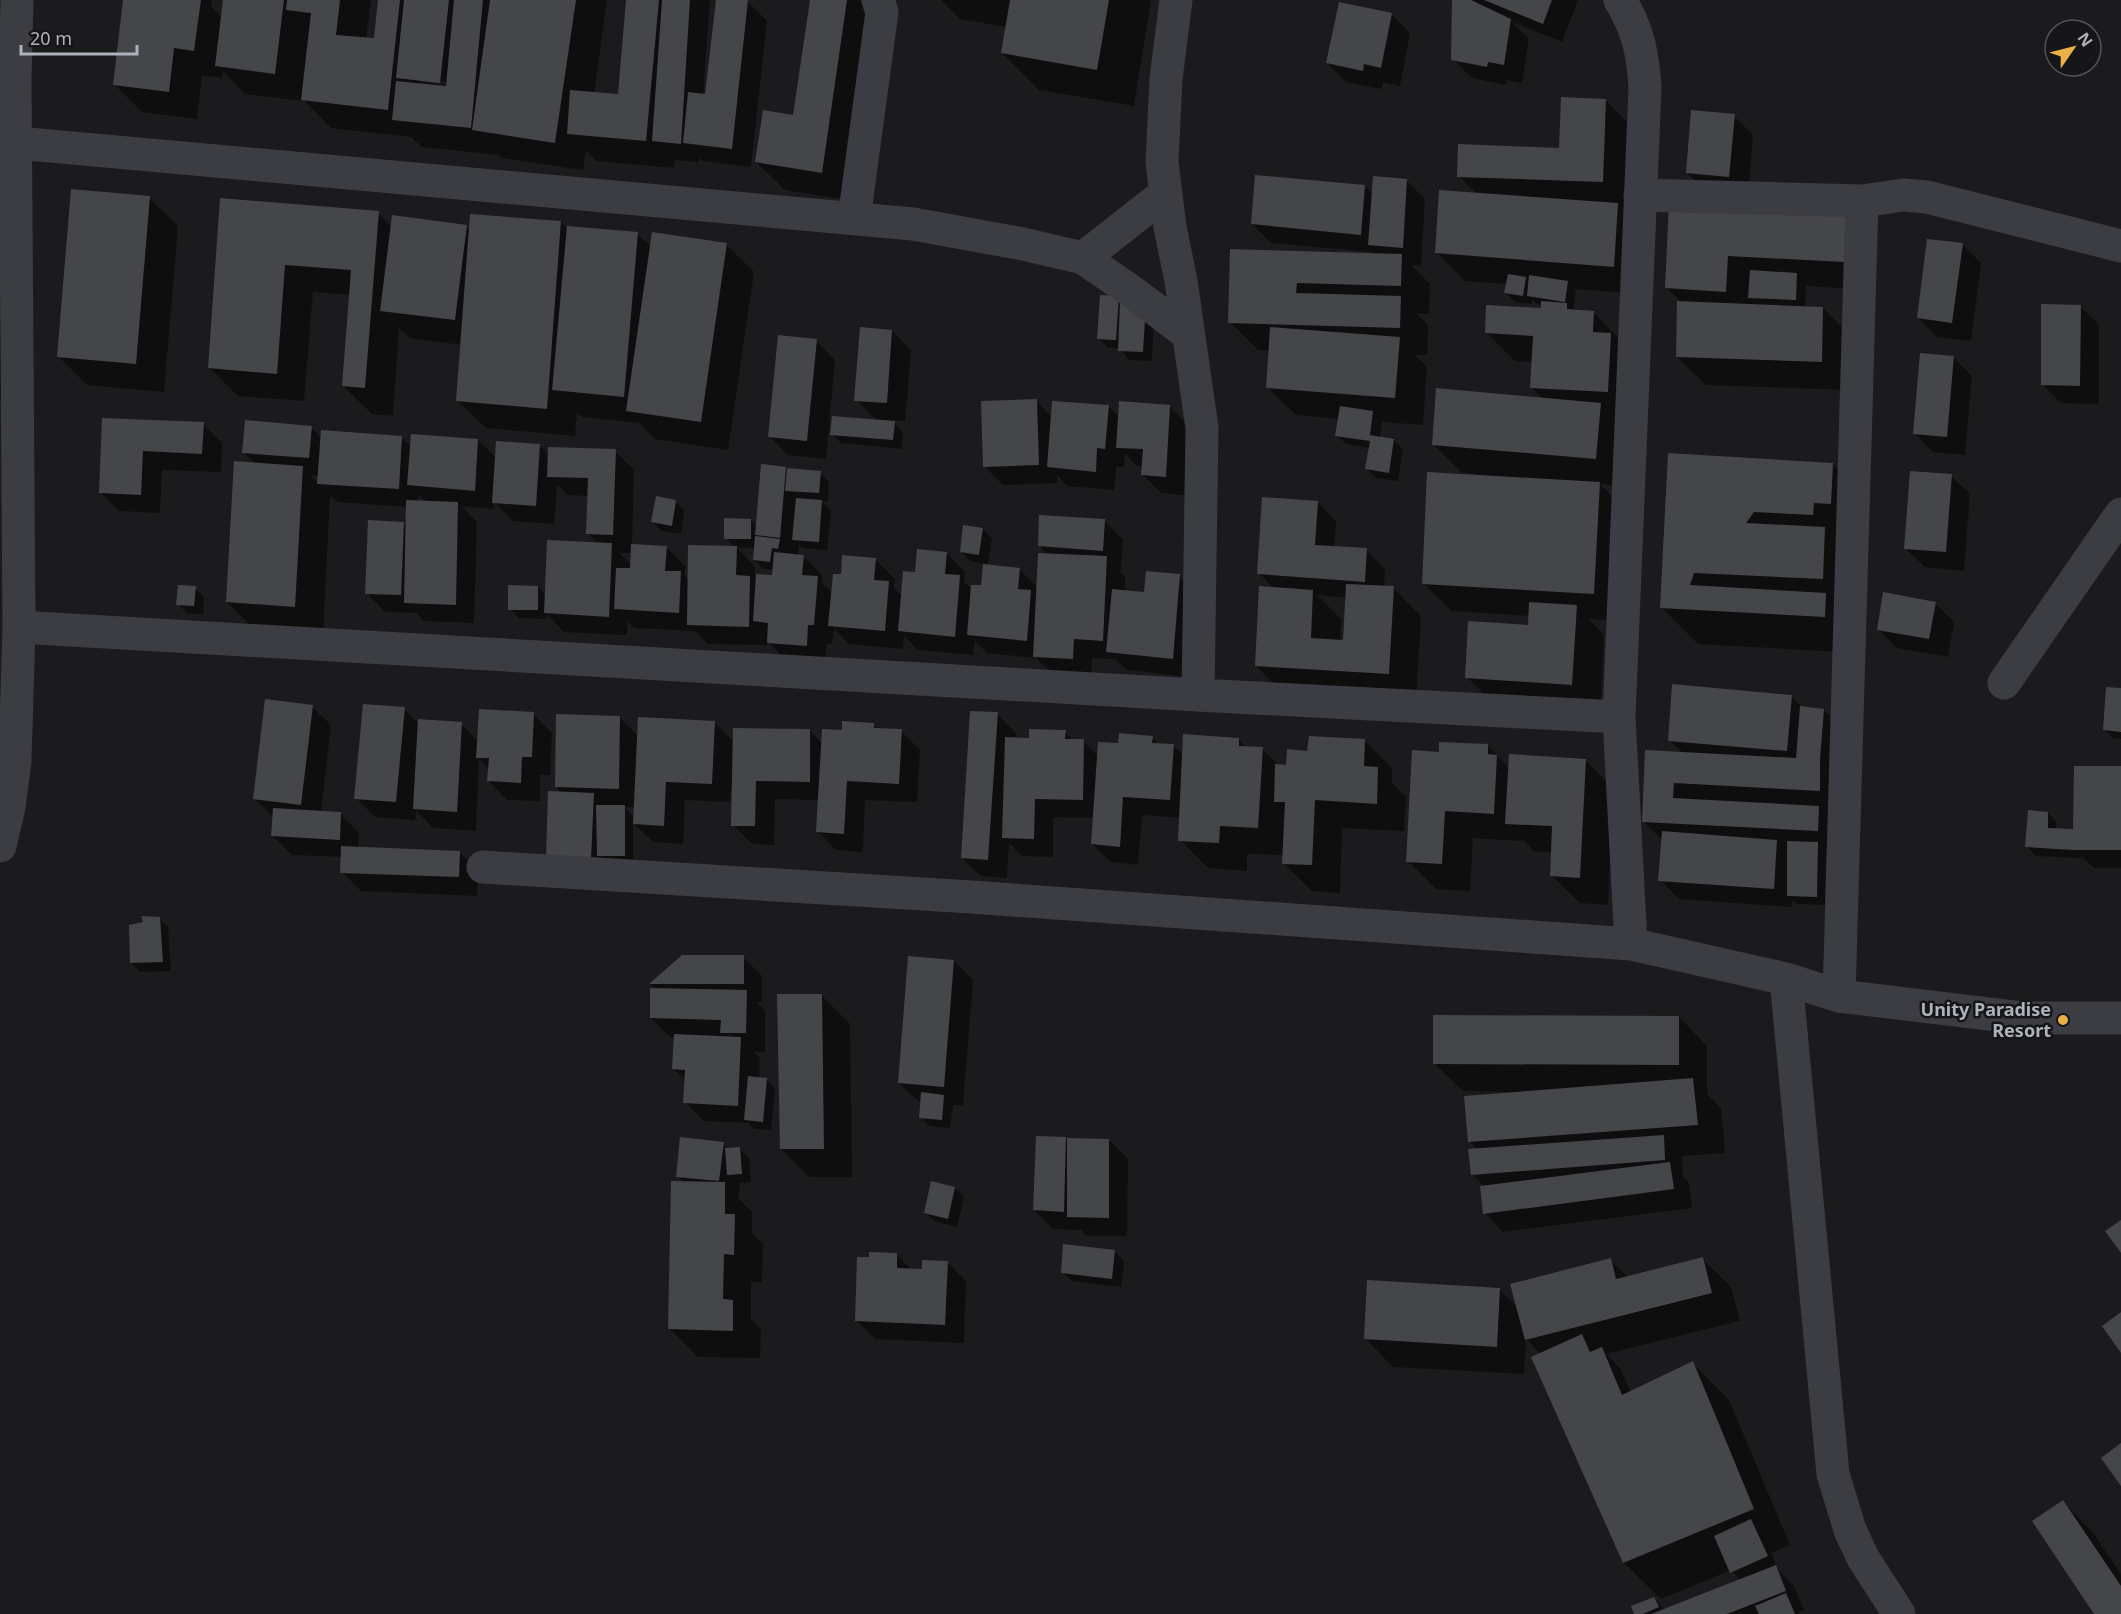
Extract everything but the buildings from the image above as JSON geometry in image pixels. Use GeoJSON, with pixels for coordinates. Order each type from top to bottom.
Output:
{"type":"FeatureCollection","features":[{"type":"Feature","properties":{"kind":"street"},"geometry":{"type":"LineString","coordinates":[[0,846],[9,807],[15,761],[19,627],[8,143],[15,80],[18,0]]}},
{"type":"Feature","properties":{"kind":"street"},"geometry":{"type":"LineString","coordinates":[[854,219],[882,12],[878,0]]}},
{"type":"Feature","properties":{"kind":"street"},"geometry":{"type":"LineString","coordinates":[[1176,0],[1166,78],[1162,162],[1202,428],[1198,695]]}},
{"type":"Feature","properties":{"kind":"street"},"geometry":{"type":"LineString","coordinates":[[1620,0],[1635,26],[1643,58],[1645,88],[1619,717],[1631,944]]}},
{"type":"Feature","properties":{"kind":"street"},"geometry":{"type":"LineString","coordinates":[[8,143],[913,224],[1023,244],[1083,258],[1188,334]]}},
{"type":"Feature","properties":{"kind":"street"},"geometry":{"type":"LineString","coordinates":[[1083,258],[1166,193]]}},
{"type":"Feature","properties":{"kind":"street"},"geometry":{"type":"LineString","coordinates":[[1640,195],[1862,201],[1903,195],[1927,197],[2121,246]]}},
{"type":"Feature","properties":{"kind":"street"},"geometry":{"type":"LineString","coordinates":[[1839,996],[1862,201]]}},
{"type":"Feature","properties":{"kind":"street"},"geometry":{"type":"LineString","coordinates":[[2004,683],[2121,514]]}},
{"type":"Feature","properties":{"kind":"street"},"geometry":{"type":"LineString","coordinates":[[19,627],[1619,717]]}},
{"type":"Feature","properties":{"kind":"street"},"geometry":{"type":"LineString","coordinates":[[483,867],[971,897],[1631,944],[1786,979],[1839,996],[2022,1018],[2121,1018]]}},
{"type":"Feature","properties":{"kind":"street"},"geometry":{"type":"LineString","coordinates":[[1786,979],[1833,1474],[1850,1530],[1863,1558],[1883,1614]]}},
{"type":"Feature","properties":{"kind":"street"},"geometry":{"type":"LineString","coordinates":[[1863,1558],[1899,1614]]}},
{"type":"Feature","properties":{"kind":"place","name":"Unity Paradise Resort"},"geometry":{"type":"Point","coordinates":[2063,1020]}}]}
